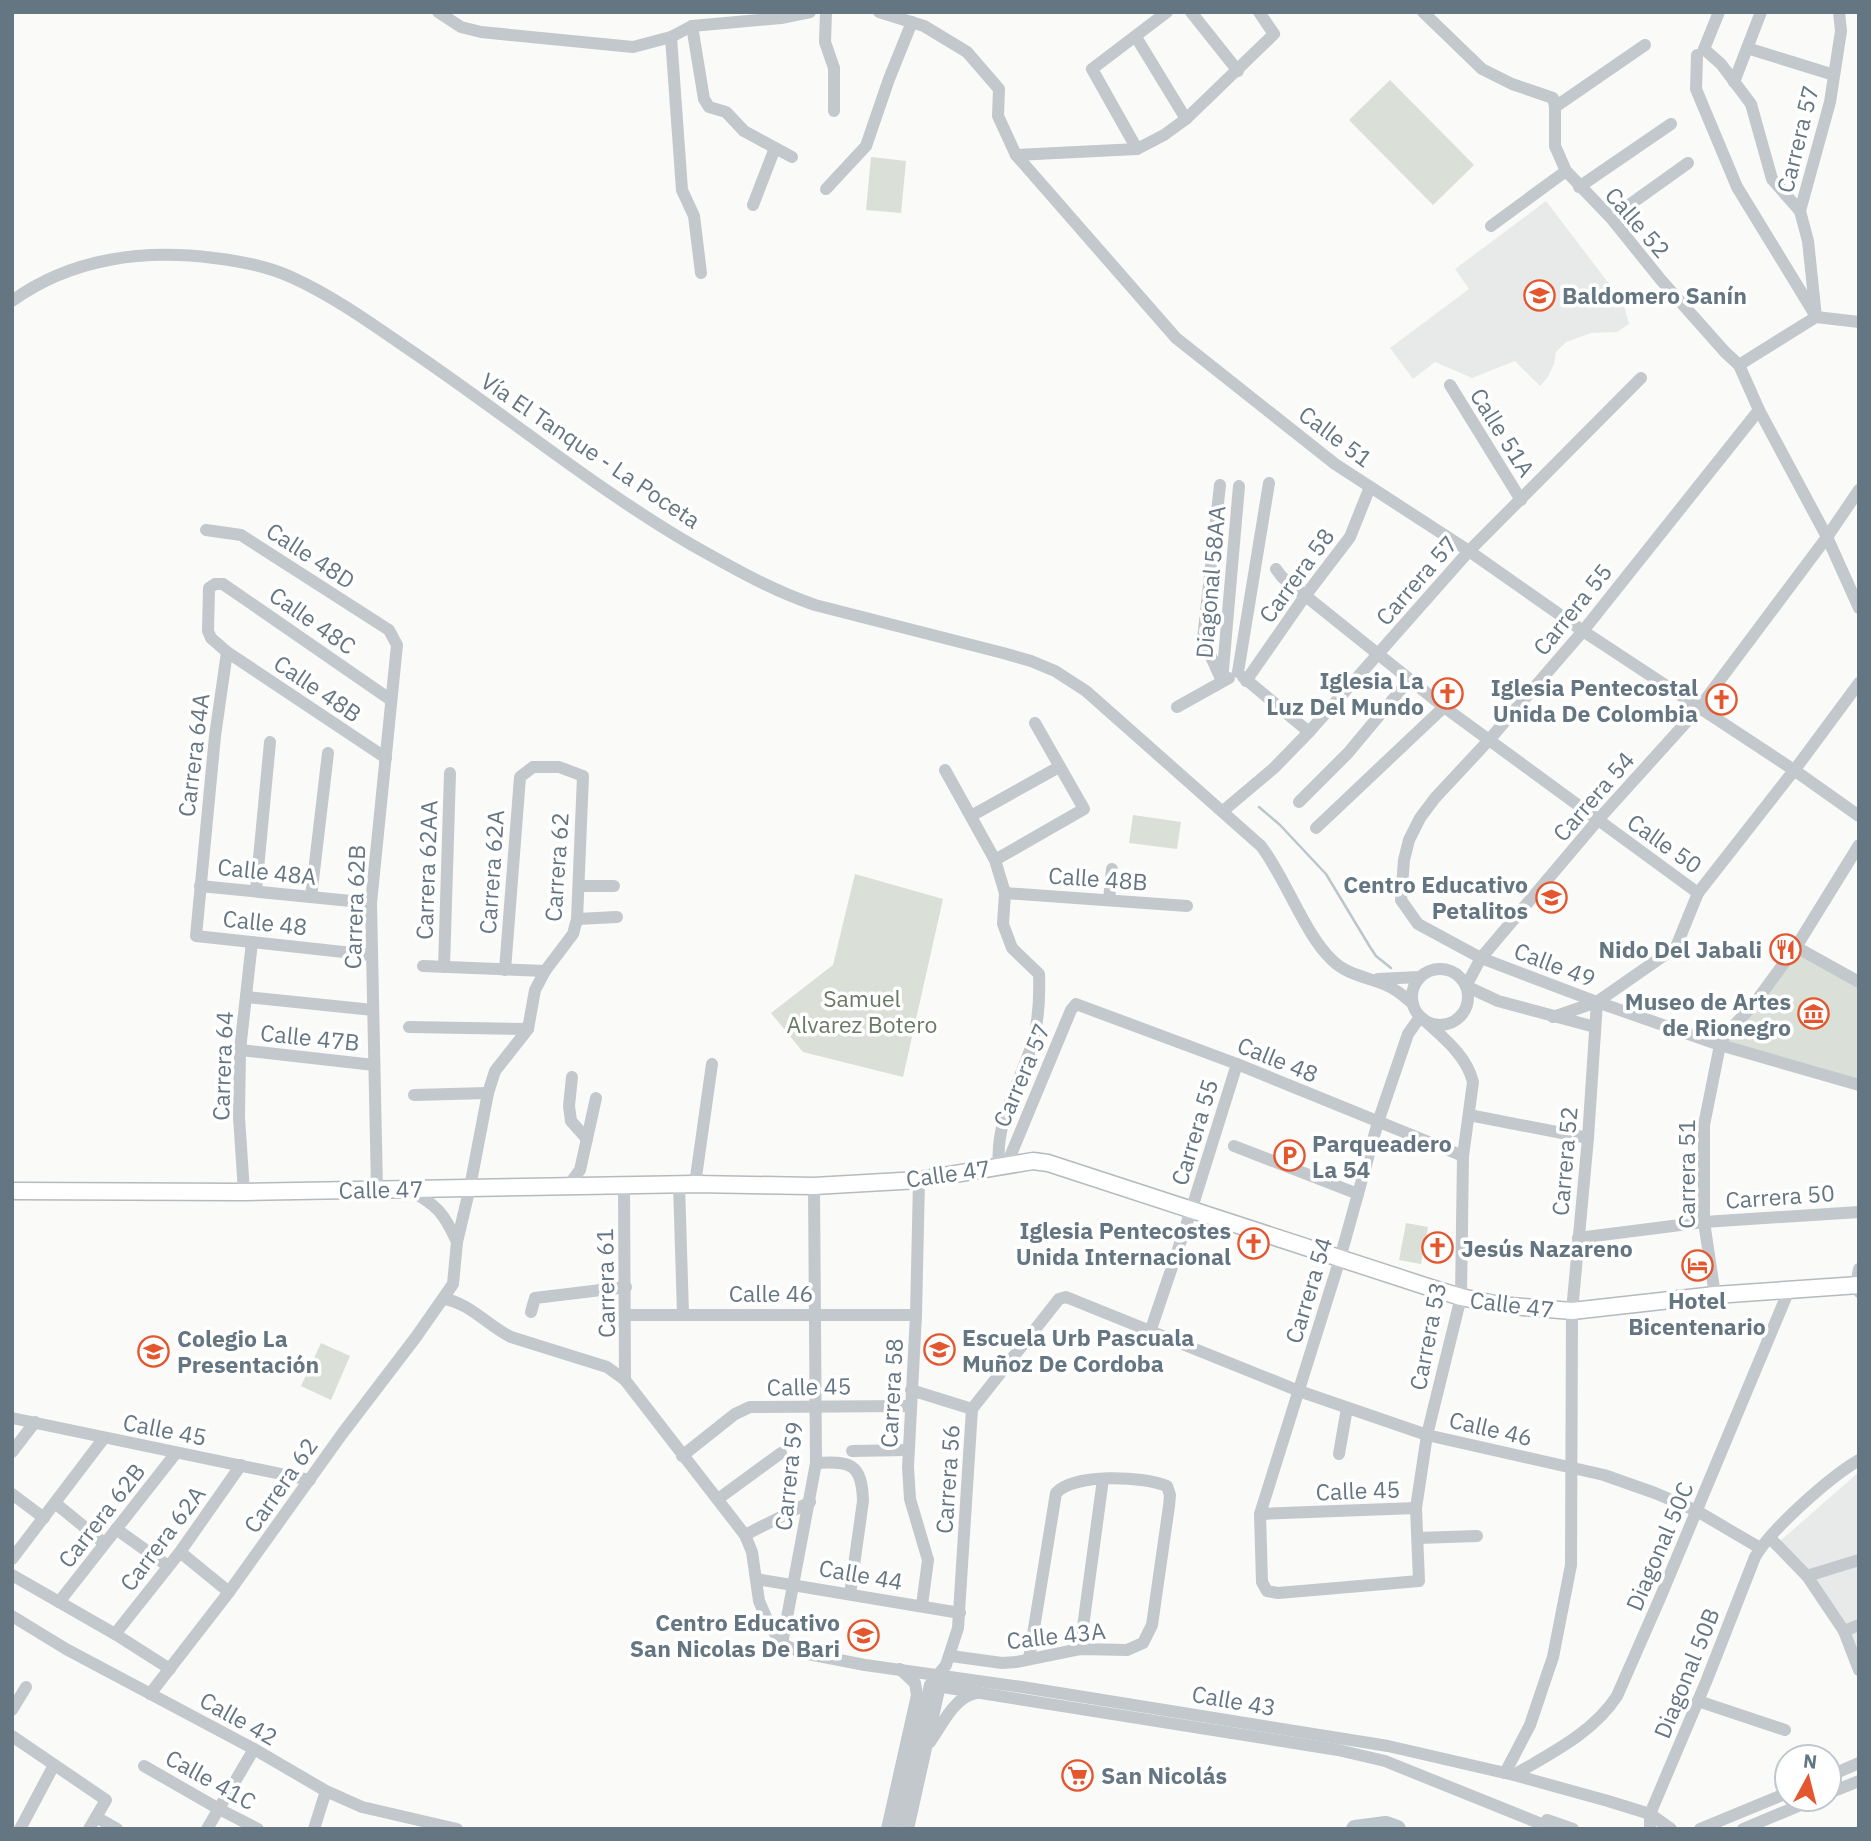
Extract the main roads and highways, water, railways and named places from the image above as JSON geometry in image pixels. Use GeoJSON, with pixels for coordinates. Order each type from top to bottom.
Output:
{"type":"FeatureCollection","features":[{"type":"Feature","properties":{"kind":"main road","name":"Calle 47"},"geometry":{"type":"LineString","coordinates":[[12,1192],[406,1189],[577,1180],[624,1185],[814,1186],[919,1180],[1005,1162],[1033,1161],[1048,1163],[1461,1297],[1499,1306],[1572,1311],[1858,1283]]}},
{"type":"Feature","properties":{"kind":"waterway"},"geometry":{"type":"LineString","coordinates":[[1259,807],[1280,825],[1326,874],[1376,956],[1391,968]]}},
{"type":"Feature","properties":{"kind":"waterway"},"geometry":{"type":"LineString","coordinates":[[1355,1829],[1386,1825],[1397,1829]]}},
{"type":"Feature","properties":{"kind":"place","name":"Baldomero Sanín"},"geometry":{"type":"Point","coordinates":[1539,295]}},
{"type":"Feature","properties":{"kind":"place","name":"Iglesia La Luz Del Mundo"},"geometry":{"type":"Point","coordinates":[1447,693]}},
{"type":"Feature","properties":{"kind":"place","name":"Iglesia Pentecostal Unida De Colombia"},"geometry":{"type":"Point","coordinates":[1721,700]}},
{"type":"Feature","properties":{"kind":"place","name":"Centro Educativo Petalitos"},"geometry":{"type":"Point","coordinates":[1551,897]}},
{"type":"Feature","properties":{"kind":"place","name":"Nido Del Jabali"},"geometry":{"type":"Point","coordinates":[1785,949]}},
{"type":"Feature","properties":{"kind":"place","name":"Museo de Artes de Rionegro"},"geometry":{"type":"Point","coordinates":[1814,1014]}},
{"type":"Feature","properties":{"kind":"place","name":"Parqueadero La 54"},"geometry":{"type":"Point","coordinates":[1289,1156]}},
{"type":"Feature","properties":{"kind":"place","name":"Iglesia Pentecostes Unida Internacional"},"geometry":{"type":"Point","coordinates":[1254,1243]}},
{"type":"Feature","properties":{"kind":"place","name":"Jesús Nazareno"},"geometry":{"type":"Point","coordinates":[1438,1248]}},
{"type":"Feature","properties":{"kind":"place","name":"Hotel Bicentenario"},"geometry":{"type":"Point","coordinates":[1697,1266]}},
{"type":"Feature","properties":{"kind":"place","name":"Escuela Urb Pascuala Muñoz De Cordoba"},"geometry":{"type":"Point","coordinates":[939,1350]}},
{"type":"Feature","properties":{"kind":"place","name":"Colegio La Presentación"},"geometry":{"type":"Point","coordinates":[154,1351]}},
{"type":"Feature","properties":{"kind":"place","name":"Centro Educativo San Nicolas De Bari"},"geometry":{"type":"Point","coordinates":[863,1635]}},
{"type":"Feature","properties":{"kind":"place","name":"San Nicolás"},"geometry":{"type":"Point","coordinates":[1078,1775]}},
{"type":"Feature","properties":{"kind":"park label","name":"Samuel Alvarez Botero"},"geometry":{"type":"Point","coordinates":[862,1011]}}]}
